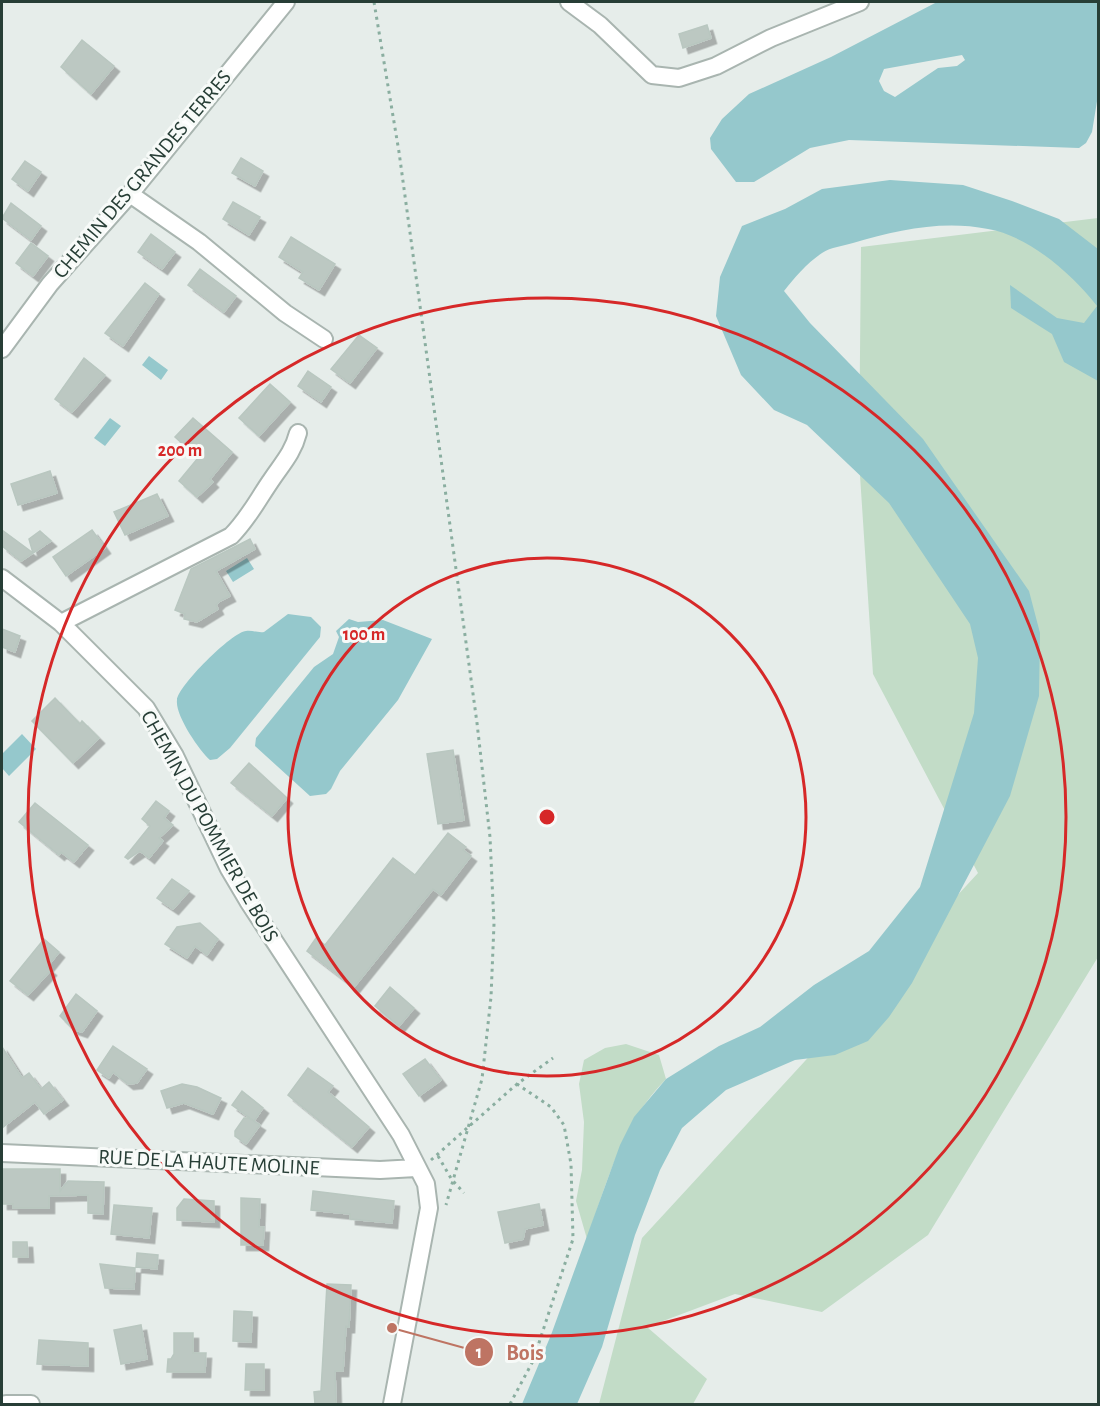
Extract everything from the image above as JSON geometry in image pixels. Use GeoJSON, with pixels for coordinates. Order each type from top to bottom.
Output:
{"type":"FeatureCollection","features":[{"type":"Feature","properties":{"kind":"street","name":"CHEMIN DES GRANDES TERRES"},"geometry":{"type":"LineString","coordinates":[[2,349],[50,284],[130,194],[286,2]]}},
{"type":"Feature","properties":{"kind":"street"},"geometry":{"type":"LineString","coordinates":[[569,2],[600,25],[652,75],[679,78],[716,66],[771,38],[860,2]]}},
{"type":"Feature","properties":{"kind":"street"},"geometry":{"type":"LineString","coordinates":[[130,194],[199,242],[285,313],[324,339]]}},
{"type":"Feature","properties":{"kind":"street"},"geometry":{"type":"LineString","coordinates":[[61,623],[231,536],[249,519],[269,483],[293,451],[298,433]]}},
{"type":"Feature","properties":{"kind":"street","name":"CHEMIN DU POMMIER DE BOIS"},"geometry":{"type":"LineString","coordinates":[[2,578],[61,623],[146,708],[175,756],[229,869],[401,1135],[426,1184],[429,1208],[392,1404]]}},
{"type":"Feature","properties":{"kind":"street","name":"RUE DE LA HAUTE MOLINE"},"geometry":{"type":"LineString","coordinates":[[2,1153],[380,1170],[416,1168]]}},
{"type":"Feature","properties":{"kind":"street"},"geometry":{"type":"LineString","coordinates":[[6,1404],[31,1404]]}},
{"type":"Feature","properties":{"kind":"path"},"geometry":{"type":"LineString","coordinates":[[374,2],[399,152],[477,723],[490,837],[494,924],[491,997],[482,1079],[452,1180],[445,1214]]}},
{"type":"Feature","properties":{"kind":"path"},"geometry":{"type":"LineString","coordinates":[[416,1168],[438,1156],[517,1084],[553,1058]]}},
{"type":"Feature","properties":{"kind":"path"},"geometry":{"type":"LineString","coordinates":[[510,1404],[533,1361],[573,1239],[571,1164],[564,1125],[551,1107],[517,1084]]}},
{"type":"Feature","properties":{"kind":"path"},"geometry":{"type":"LineString","coordinates":[[438,1156],[452,1180],[464,1193]]}},
{"type":"Feature","properties":{"kind":"green space"},"geometry":{"type":"Polygon","coordinates":[[[1098,218],[1098,957],[928,1235],[822,1312],[735,1294],[647,1327],[707,1379],[693,1404],[599,1404],[642,1238],[978,873],[873,674],[859,460],[861,247],[1098,218]]]}},
{"type":"Feature","properties":{"kind":"green space"},"geometry":{"type":"Polygon","coordinates":[[[626,1044],[659,1055],[666,1079],[651,1096],[627,1134],[609,1175],[587,1239],[576,1201],[582,1170],[584,1122],[579,1084],[584,1060],[605,1048],[626,1044]]]}},
{"type":"Feature","properties":{"kind":"water"},"geometry":{"type":"Polygon","coordinates":[[[937,2],[1098,2],[1098,95],[1092,132],[1086,143],[1079,148],[849,140],[810,148],[754,182],[736,182],[711,149],[710,138],[722,119],[749,94],[831,57],[937,2]],[[962,55],[884,69],[879,81],[884,91],[895,97],[938,68],[957,66],[965,60],[962,55]]]}},
{"type":"Feature","properties":{"kind":"water"},"geometry":{"type":"Polygon","coordinates":[[[890,180],[963,185],[1012,201],[1059,219],[1098,249],[1098,381],[1064,362],[1052,334],[1011,308],[1010,285],[1057,318],[1084,323],[1097,306],[1075,281],[1049,258],[1019,239],[1003,233],[971,226],[937,226],[903,230],[870,238],[822,253],[802,270],[784,291],[810,323],[923,439],[1029,591],[1040,633],[1039,696],[1010,796],[912,983],[889,1017],[868,1041],[835,1055],[795,1060],[726,1090],[682,1128],[660,1170],[635,1235],[602,1347],[577,1404],[522,1404],[551,1335],[620,1145],[634,1117],[666,1079],[719,1046],[760,1027],[814,985],[869,951],[920,887],[974,713],[978,658],[970,624],[889,503],[807,425],[774,410],[741,375],[716,316],[720,277],[742,226],[785,209],[822,189],[890,180]]]}},
{"type":"Feature","properties":{"kind":"water"},"geometry":{"type":"Polygon","coordinates":[[[149,356],[168,370],[161,380],[142,365],[149,356]]]}},
{"type":"Feature","properties":{"kind":"water"},"geometry":{"type":"Polygon","coordinates":[[[110,418],[121,426],[105,446],[94,438],[110,418]]]}},
{"type":"Feature","properties":{"kind":"water"},"geometry":{"type":"Polygon","coordinates":[[[247,558],[254,569],[233,582],[226,571],[247,558]]]}},
{"type":"Feature","properties":{"kind":"water"},"geometry":{"type":"Polygon","coordinates":[[[288,614],[311,617],[321,627],[320,637],[230,748],[217,759],[210,760],[194,741],[184,723],[177,706],[180,693],[196,672],[229,640],[246,631],[264,632],[288,614]]]}},
{"type":"Feature","properties":{"kind":"water"},"geometry":{"type":"Polygon","coordinates":[[[349,619],[358,622],[383,620],[432,639],[398,700],[340,771],[331,789],[326,794],[310,796],[255,746],[256,738],[314,667],[333,654],[339,637],[336,631],[349,619]]]}},
{"type":"Feature","properties":{"kind":"water"},"geometry":{"type":"Polygon","coordinates":[[[22,734],[36,749],[9,776],[2,768],[2,754],[22,734]]]}},
{"type":"Feature","properties":{"kind":"building"},"geometry":{"type":"Polygon","coordinates":[[[707,25],[711,38],[683,48],[679,34],[707,25]]]}},
{"type":"Feature","properties":{"kind":"building"},"geometry":{"type":"Polygon","coordinates":[[[82,40],[114,66],[91,94],[61,67],[82,40]]]}},
{"type":"Feature","properties":{"kind":"building"},"geometry":{"type":"Polygon","coordinates":[[[241,158],[263,171],[255,186],[232,173],[241,158]]]}},
{"type":"Feature","properties":{"kind":"building"},"geometry":{"type":"Polygon","coordinates":[[[25,161],[41,172],[28,191],[12,179],[25,161]]]}},
{"type":"Feature","properties":{"kind":"building"},"geometry":{"type":"Polygon","coordinates":[[[233,202],[260,217],[249,235],[223,219],[233,202]]]}},
{"type":"Feature","properties":{"kind":"building"},"geometry":{"type":"Polygon","coordinates":[[[11,203],[41,226],[31,240],[2,218],[11,203]]]}},
{"type":"Feature","properties":{"kind":"building"},"geometry":{"type":"Polygon","coordinates":[[[151,234],[175,252],[162,269],[138,252],[151,234]]]}},
{"type":"Feature","properties":{"kind":"building"},"geometry":{"type":"Polygon","coordinates":[[[291,237],[335,264],[319,290],[299,278],[303,272],[279,257],[291,237]]]}},
{"type":"Feature","properties":{"kind":"building"},"geometry":{"type":"Polygon","coordinates":[[[31,243],[48,256],[33,276],[16,263],[31,243]]]}},
{"type":"Feature","properties":{"kind":"building"},"geometry":{"type":"Polygon","coordinates":[[[200,269],[236,296],[224,312],[188,285],[200,269]]]}},
{"type":"Feature","properties":{"kind":"building"},"geometry":{"type":"Polygon","coordinates":[[[145,283],[159,294],[123,346],[105,333],[145,283]]]}},
{"type":"Feature","properties":{"kind":"building"},"geometry":{"type":"Polygon","coordinates":[[[359,335],[377,348],[350,383],[331,369],[359,335]]]}},
{"type":"Feature","properties":{"kind":"building"},"geometry":{"type":"Polygon","coordinates":[[[84,358],[105,375],[72,412],[55,399],[84,358]]]}},
{"type":"Feature","properties":{"kind":"building"},"geometry":{"type":"Polygon","coordinates":[[[308,371],[331,387],[321,402],[298,386],[308,371]]]}},
{"type":"Feature","properties":{"kind":"building"},"geometry":{"type":"Polygon","coordinates":[[[270,384],[290,402],[259,436],[239,418],[270,384]]]}},
{"type":"Feature","properties":{"kind":"building"},"geometry":{"type":"Polygon","coordinates":[[[193,418],[232,452],[210,479],[213,482],[197,497],[179,481],[198,458],[175,437],[193,418]]]}},
{"type":"Feature","properties":{"kind":"building"},"geometry":{"type":"Polygon","coordinates":[[[50,471],[57,493],[18,505],[11,484],[50,471]]]}},
{"type":"Feature","properties":{"kind":"building"},"geometry":{"type":"Polygon","coordinates":[[[157,494],[168,516],[125,535],[114,512],[157,494]]]}},
{"type":"Feature","properties":{"kind":"building"},"geometry":{"type":"Polygon","coordinates":[[[2,530],[33,553],[21,561],[2,546],[2,530]]]}},
{"type":"Feature","properties":{"kind":"building"},"geometry":{"type":"Polygon","coordinates":[[[92,530],[105,548],[66,576],[53,557],[92,530]]]}},
{"type":"Feature","properties":{"kind":"building"},"geometry":{"type":"Polygon","coordinates":[[[40,531],[51,541],[33,553],[29,539],[40,531]]]}},
{"type":"Feature","properties":{"kind":"building"},"geometry":{"type":"Polygon","coordinates":[[[250,539],[255,549],[216,571],[230,596],[216,605],[218,609],[197,622],[184,619],[185,614],[175,610],[191,569],[250,539]]]}},
{"type":"Feature","properties":{"kind":"building"},"geometry":{"type":"Polygon","coordinates":[[[2,629],[20,636],[15,652],[2,647],[2,629]]]}},
{"type":"Feature","properties":{"kind":"building"},"geometry":{"type":"Polygon","coordinates":[[[55,698],[80,724],[82,721],[99,738],[73,763],[32,721],[55,698]]]}},
{"type":"Feature","properties":{"kind":"building"},"geometry":{"type":"Polygon","coordinates":[[[453,750],[464,820],[438,824],[427,754],[453,750]]]}},
{"type":"Feature","properties":{"kind":"building"},"geometry":{"type":"Polygon","coordinates":[[[249,763],[287,798],[272,816],[231,783],[249,763]]]}},
{"type":"Feature","properties":{"kind":"building"},"geometry":{"type":"Polygon","coordinates":[[[156,801],[169,811],[164,818],[173,825],[159,838],[163,841],[149,858],[140,851],[128,859],[125,857],[150,826],[142,819],[156,801]]]}},
{"type":"Feature","properties":{"kind":"building"},"geometry":{"type":"Polygon","coordinates":[[[35,803],[88,845],[74,862],[61,852],[59,855],[19,822],[35,803]]]}},
{"type":"Feature","properties":{"kind":"building"},"geometry":{"type":"Polygon","coordinates":[[[448,833],[466,847],[463,850],[471,856],[441,895],[433,889],[354,987],[307,951],[316,938],[325,945],[393,858],[415,875],[448,833]]]}},
{"type":"Feature","properties":{"kind":"building"},"geometry":{"type":"Polygon","coordinates":[[[172,879],[189,891],[173,909],[157,898],[172,879]]]}},
{"type":"Feature","properties":{"kind":"building"},"geometry":{"type":"Polygon","coordinates":[[[200,923],[218,939],[207,955],[195,946],[187,958],[165,944],[177,927],[200,923]]]}},
{"type":"Feature","properties":{"kind":"building"},"geometry":{"type":"Polygon","coordinates":[[[44,939],[59,952],[47,967],[51,970],[28,995],[10,981],[44,939]]]}},
{"type":"Feature","properties":{"kind":"building"},"geometry":{"type":"Polygon","coordinates":[[[390,987],[414,1008],[399,1026],[375,1006],[390,987]]]}},
{"type":"Feature","properties":{"kind":"building"},"geometry":{"type":"Polygon","coordinates":[[[76,994],[97,1011],[82,1032],[73,1029],[60,1016],[76,994]]]}},
{"type":"Feature","properties":{"kind":"building"},"geometry":{"type":"Polygon","coordinates":[[[113,1046],[147,1069],[137,1083],[128,1084],[113,1072],[109,1078],[97,1070],[113,1046]]]}},
{"type":"Feature","properties":{"kind":"building"},"geometry":{"type":"Polygon","coordinates":[[[2,1047],[22,1078],[29,1073],[41,1089],[49,1082],[63,1100],[44,1114],[35,1102],[2,1128],[2,1047]]]}},
{"type":"Feature","properties":{"kind":"building"},"geometry":{"type":"Polygon","coordinates":[[[425,1059],[441,1080],[419,1096],[403,1074],[425,1059]]]}},
{"type":"Feature","properties":{"kind":"building"},"geometry":{"type":"Polygon","coordinates":[[[308,1068],[333,1086],[328,1092],[369,1127],[352,1147],[288,1095],[308,1068]]]}},
{"type":"Feature","properties":{"kind":"building"},"geometry":{"type":"Polygon","coordinates":[[[182,1084],[197,1087],[221,1098],[213,1114],[184,1103],[167,1108],[161,1091],[182,1084]]]}},
{"type":"Feature","properties":{"kind":"building"},"geometry":{"type":"Polygon","coordinates":[[[242,1091],[263,1108],[254,1121],[232,1105],[242,1091]]]}},
{"type":"Feature","properties":{"kind":"building"},"geometry":{"type":"Polygon","coordinates":[[[244,1118],[249,1118],[260,1125],[246,1144],[235,1136],[235,1131],[244,1118]]]}},
{"type":"Feature","properties":{"kind":"building"},"geometry":{"type":"Polygon","coordinates":[[[2,1169],[60,1169],[60,1191],[68,1181],[104,1182],[103,1214],[88,1213],[88,1195],[49,1196],[49,1208],[13,1208],[13,1204],[2,1204],[2,1169]]]}},
{"type":"Feature","properties":{"kind":"building"},"geometry":{"type":"Polygon","coordinates":[[[313,1191],[394,1201],[392,1223],[350,1219],[350,1214],[311,1210],[313,1191]]]}},
{"type":"Feature","properties":{"kind":"building"},"geometry":{"type":"Polygon","coordinates":[[[241,1198],[260,1199],[259,1227],[264,1227],[263,1245],[241,1245],[241,1198]]]}},
{"type":"Feature","properties":{"kind":"building"},"geometry":{"type":"Polygon","coordinates":[[[184,1199],[214,1201],[214,1222],[177,1220],[177,1208],[184,1199]]]}},
{"type":"Feature","properties":{"kind":"building"},"geometry":{"type":"Polygon","coordinates":[[[539,1204],[543,1225],[525,1229],[523,1239],[505,1243],[498,1212],[539,1204]]]}},
{"type":"Feature","properties":{"kind":"building"},"geometry":{"type":"Polygon","coordinates":[[[114,1205],[152,1208],[149,1238],[111,1234],[114,1205]]]}},
{"type":"Feature","properties":{"kind":"building"},"geometry":{"type":"Polygon","coordinates":[[[13,1242],[27,1242],[28,1257],[13,1257],[13,1242]]]}},
{"type":"Feature","properties":{"kind":"building"},"geometry":{"type":"Polygon","coordinates":[[[137,1253],[158,1255],[157,1269],[136,1267],[137,1253]]]}},
{"type":"Feature","properties":{"kind":"building"},"geometry":{"type":"Polygon","coordinates":[[[100,1264],[135,1268],[134,1289],[105,1288],[100,1264]]]}},
{"type":"Feature","properties":{"kind":"building"},"geometry":{"type":"Polygon","coordinates":[[[327,1284],[351,1285],[349,1327],[346,1326],[343,1371],[335,1371],[336,1404],[315,1404],[314,1392],[321,1391],[327,1284]]]}},
{"type":"Feature","properties":{"kind":"building"},"geometry":{"type":"Polygon","coordinates":[[[234,1311],[252,1312],[251,1342],[233,1341],[234,1311]]]}},
{"type":"Feature","properties":{"kind":"building"},"geometry":{"type":"Polygon","coordinates":[[[141,1325],[147,1359],[121,1364],[114,1330],[141,1325]]]}},
{"type":"Feature","properties":{"kind":"building"},"geometry":{"type":"Polygon","coordinates":[[[174,1333],[193,1333],[193,1353],[206,1353],[205,1372],[167,1372],[168,1359],[171,1359],[174,1354],[174,1333]]]}},
{"type":"Feature","properties":{"kind":"building"},"geometry":{"type":"Polygon","coordinates":[[[39,1340],[88,1343],[88,1366],[37,1364],[39,1340]]]}},
{"type":"Feature","properties":{"kind":"building"},"geometry":{"type":"Polygon","coordinates":[[[246,1364],[264,1364],[264,1390],[245,1390],[246,1364]]]}},
{"type":"Feature","properties":{"kind":"place","name":"Bois"},"geometry":{"type":"Point","coordinates":[392,1328]}}]}
